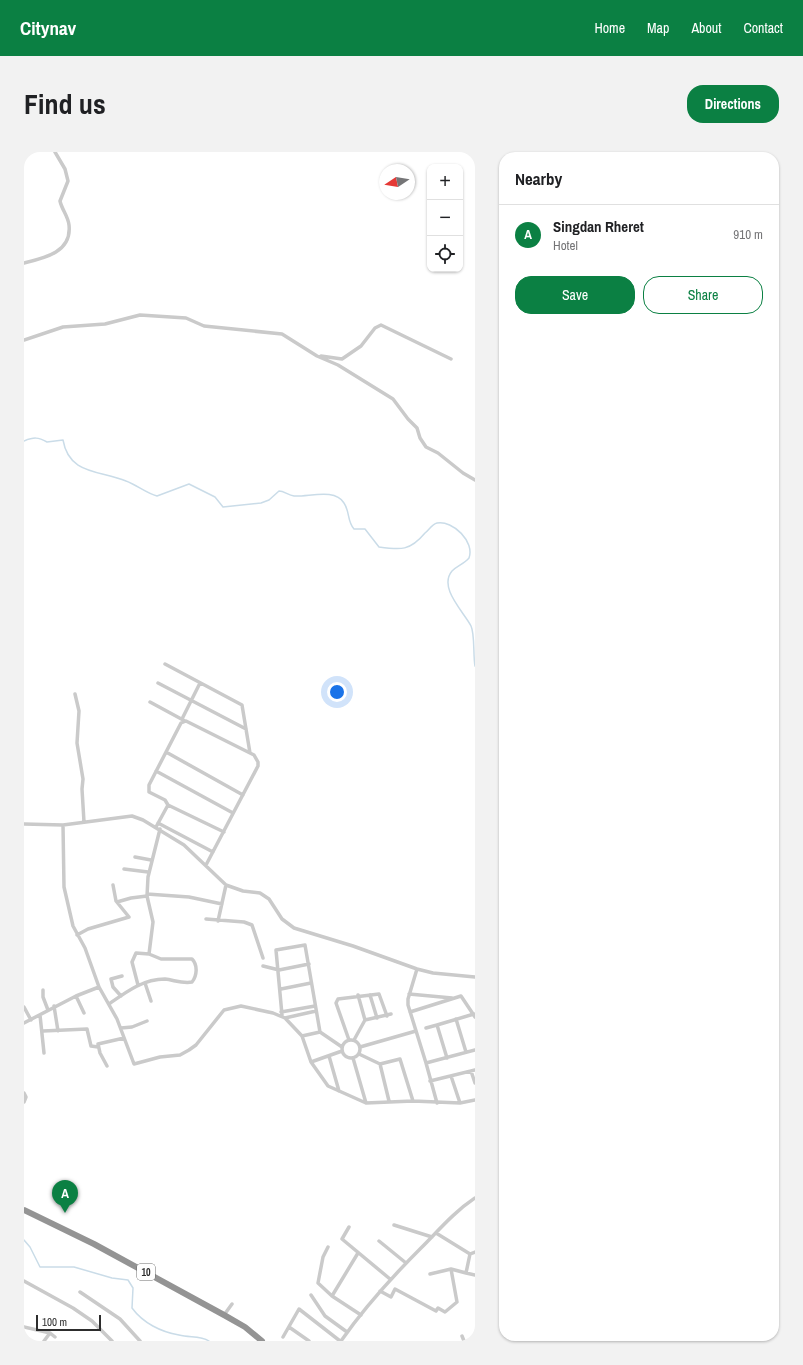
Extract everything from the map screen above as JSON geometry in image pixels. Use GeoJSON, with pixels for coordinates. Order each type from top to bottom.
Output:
{"type":"FeatureCollection","features":[{"type":"Feature","properties":{"kind":"highway","name":"10"},"geometry":{"type":"LineString","coordinates":[[24,1210],[94,1244],[224,1315],[245,1327],[262,1341]]}},
{"type":"Feature","properties":{"kind":"street"},"geometry":{"type":"LineString","coordinates":[[24,263],[60,250],[68,239],[69,224],[60,201],[67,187],[68,175],[55,152]]}},
{"type":"Feature","properties":{"kind":"street"},"geometry":{"type":"LineString","coordinates":[[24,340],[63,327],[105,324],[140,315],[186,318],[204,326],[282,334],[314,354],[338,364],[393,399],[417,428],[420,438],[426,447],[438,453],[463,473],[475,480]]}},
{"type":"Feature","properties":{"kind":"street"},"geometry":{"type":"LineString","coordinates":[[314,354],[334,359],[342,359],[361,346],[375,328],[381,325],[450,359]]}},
{"type":"Feature","properties":{"kind":"street"},"geometry":{"type":"LineString","coordinates":[[165,664],[242,705],[250,753]]}},
{"type":"Feature","properties":{"kind":"street"},"geometry":{"type":"LineString","coordinates":[[158,683],[246,729]]}},
{"type":"Feature","properties":{"kind":"street"},"geometry":{"type":"LineString","coordinates":[[182,719],[200,683]]}},
{"type":"Feature","properties":{"kind":"street"},"geometry":{"type":"LineString","coordinates":[[75,694],[79,711],[77,743],[83,779],[82,789],[84,822]]}},
{"type":"Feature","properties":{"kind":"street"},"geometry":{"type":"LineString","coordinates":[[150,702],[257,758],[258,766],[206,865]]}},
{"type":"Feature","properties":{"kind":"street"},"geometry":{"type":"LineString","coordinates":[[186,721],[179,726],[149,785],[149,792],[165,800],[168,805],[224,832]]}},
{"type":"Feature","properties":{"kind":"street"},"geometry":{"type":"LineString","coordinates":[[166,752],[243,795]]}},
{"type":"Feature","properties":{"kind":"street"},"geometry":{"type":"LineString","coordinates":[[156,771],[234,813]]}},
{"type":"Feature","properties":{"kind":"street"},"geometry":{"type":"LineString","coordinates":[[149,954],[153,922],[147,895],[148,872],[158,826],[168,805]]}},
{"type":"Feature","properties":{"kind":"street"},"geometry":{"type":"LineString","coordinates":[[24,824],[63,825],[132,816],[158,826],[213,852]]}},
{"type":"Feature","properties":{"kind":"street"},"geometry":{"type":"LineString","coordinates":[[63,825],[64,887],[66,901],[77,935],[85,948],[99,987],[121,1028],[132,1061],[136,1065],[160,1057],[180,1055],[189,1050],[196,1045],[224,1010],[228,1008],[241,1006],[283,1015],[316,1008]]}},
{"type":"Feature","properties":{"kind":"street"},"geometry":{"type":"LineString","coordinates":[[158,826],[184,845],[226,885],[243,891],[260,893],[269,899],[282,919],[294,928],[353,946],[417,969],[433,973],[475,977]]}},
{"type":"Feature","properties":{"kind":"street"},"geometry":{"type":"LineString","coordinates":[[135,857],[151,860]]}},
{"type":"Feature","properties":{"kind":"street"},"geometry":{"type":"LineString","coordinates":[[124,869],[148,872]]}},
{"type":"Feature","properties":{"kind":"street"},"geometry":{"type":"LineString","coordinates":[[77,935],[88,929],[129,917],[117,902],[113,885]]}},
{"type":"Feature","properties":{"kind":"street"},"geometry":{"type":"LineString","coordinates":[[218,921],[226,885]]}},
{"type":"Feature","properties":{"kind":"street"},"geometry":{"type":"LineString","coordinates":[[117,902],[147,895],[189,897],[222,904]]}},
{"type":"Feature","properties":{"kind":"street"},"geometry":{"type":"LineString","coordinates":[[206,919],[242,922],[252,925],[263,958]]}},
{"type":"Feature","properties":{"kind":"street"},"geometry":{"type":"LineString","coordinates":[[348,1040],[354,1040],[360,1047],[359,1054],[353,1058],[346,1057],[342,1049],[320,1032],[305,945],[277,950],[275,952],[279,970],[283,1015],[302,1036],[311,1062],[328,1086],[366,1103],[390,1101],[460,1103],[475,1100]]}},
{"type":"Feature","properties":{"kind":"street"},"geometry":{"type":"LineString","coordinates":[[109,1004],[138,985],[156,979],[191,982],[196,977],[195,962],[192,959],[161,959],[149,954],[136,953],[133,960],[133,970],[138,985]]}},
{"type":"Feature","properties":{"kind":"street"},"geometry":{"type":"LineString","coordinates":[[263,966],[279,970],[309,964]]}},
{"type":"Feature","properties":{"kind":"street"},"geometry":{"type":"LineString","coordinates":[[417,969],[409,994],[408,1005],[426,1063],[436,1103]]}},
{"type":"Feature","properties":{"kind":"street"},"geometry":{"type":"LineString","coordinates":[[121,996],[113,987],[111,979],[122,976]]}},
{"type":"Feature","properties":{"kind":"street"},"geometry":{"type":"LineString","coordinates":[[145,983],[151,1001]]}},
{"type":"Feature","properties":{"kind":"street"},"geometry":{"type":"LineString","coordinates":[[281,990],[311,983]]}},
{"type":"Feature","properties":{"kind":"street"},"geometry":{"type":"LineString","coordinates":[[24,1023],[54,1006],[99,987]]}},
{"type":"Feature","properties":{"kind":"street"},"geometry":{"type":"LineString","coordinates":[[43,990],[43,997],[48,1010]]}},
{"type":"Feature","properties":{"kind":"street"},"geometry":{"type":"LineString","coordinates":[[370,994],[376,1018]]}},
{"type":"Feature","properties":{"kind":"street"},"geometry":{"type":"LineString","coordinates":[[348,1040],[336,1002],[338,999],[358,995],[380,994],[386,1016]]}},
{"type":"Feature","properties":{"kind":"street"},"geometry":{"type":"LineString","coordinates":[[409,994],[454,998],[464,997],[474,1016],[456,1019],[426,1028]]}},
{"type":"Feature","properties":{"kind":"street"},"geometry":{"type":"LineString","coordinates":[[354,1040],[365,1020],[358,995]]}},
{"type":"Feature","properties":{"kind":"street"},"geometry":{"type":"LineString","coordinates":[[76,996],[84,1013]]}},
{"type":"Feature","properties":{"kind":"street"},"geometry":{"type":"LineString","coordinates":[[410,1012],[454,998]]}},
{"type":"Feature","properties":{"kind":"street"},"geometry":{"type":"LineString","coordinates":[[54,1006],[58,1031]]}},
{"type":"Feature","properties":{"kind":"street"},"geometry":{"type":"LineString","coordinates":[[24,1007],[31,1020]]}},
{"type":"Feature","properties":{"kind":"street"},"geometry":{"type":"LineString","coordinates":[[283,1015],[316,1008]]}},
{"type":"Feature","properties":{"kind":"street"},"geometry":{"type":"LineString","coordinates":[[365,1020],[391,1014]]}},
{"type":"Feature","properties":{"kind":"street"},"geometry":{"type":"LineString","coordinates":[[40,1015],[43,1030],[44,1053]]}},
{"type":"Feature","properties":{"kind":"street"},"geometry":{"type":"LineString","coordinates":[[456,1019],[466,1052]]}},
{"type":"Feature","properties":{"kind":"street"},"geometry":{"type":"LineString","coordinates":[[121,1028],[132,1027],[147,1021]]}},
{"type":"Feature","properties":{"kind":"street"},"geometry":{"type":"LineString","coordinates":[[437,1025],[447,1058]]}},
{"type":"Feature","properties":{"kind":"street"},"geometry":{"type":"LineString","coordinates":[[43,1030],[87,1030],[91,1046],[98,1047]]}},
{"type":"Feature","properties":{"kind":"street"},"geometry":{"type":"LineString","coordinates":[[302,1036],[320,1032]]}},
{"type":"Feature","properties":{"kind":"street"},"geometry":{"type":"LineString","coordinates":[[360,1047],[416,1032]]}},
{"type":"Feature","properties":{"kind":"street"},"geometry":{"type":"LineString","coordinates":[[98,1047],[98,1044],[124,1038]]}},
{"type":"Feature","properties":{"kind":"street"},"geometry":{"type":"LineString","coordinates":[[311,1062],[342,1049],[348,1040]]}},
{"type":"Feature","properties":{"kind":"street"},"geometry":{"type":"LineString","coordinates":[[98,1047],[107,1066]]}},
{"type":"Feature","properties":{"kind":"street"},"geometry":{"type":"LineString","coordinates":[[426,1063],[475,1050]]}},
{"type":"Feature","properties":{"kind":"street"},"geometry":{"type":"LineString","coordinates":[[359,1054],[380,1064],[399,1059],[401,1060],[413,1101]]}},
{"type":"Feature","properties":{"kind":"street"},"geometry":{"type":"LineString","coordinates":[[328,1056],[339,1091]]}},
{"type":"Feature","properties":{"kind":"street"},"geometry":{"type":"LineString","coordinates":[[353,1058],[366,1103]]}},
{"type":"Feature","properties":{"kind":"street"},"geometry":{"type":"LineString","coordinates":[[380,1064],[390,1101]]}},
{"type":"Feature","properties":{"kind":"street"},"geometry":{"type":"LineString","coordinates":[[430,1080],[473,1070],[475,1083]]}},
{"type":"Feature","properties":{"kind":"street"},"geometry":{"type":"LineString","coordinates":[[452,1076],[460,1103]]}},
{"type":"Feature","properties":{"kind":"street"},"geometry":{"type":"LineString","coordinates":[[24,1093],[26,1097],[24,1102]]}},
{"type":"Feature","properties":{"kind":"street"},"geometry":{"type":"LineString","coordinates":[[283,1337],[300,1309],[340,1341],[390,1279],[458,1210],[475,1198]]}},
{"type":"Feature","properties":{"kind":"street"},"geometry":{"type":"LineString","coordinates":[[394,1225],[432,1237]]}},
{"type":"Feature","properties":{"kind":"street"},"geometry":{"type":"LineString","coordinates":[[349,1227],[342,1239],[390,1279]]}},
{"type":"Feature","properties":{"kind":"street"},"geometry":{"type":"LineString","coordinates":[[436,1233],[470,1254]]}},
{"type":"Feature","properties":{"kind":"street"},"geometry":{"type":"LineString","coordinates":[[378,1241],[406,1263]]}},
{"type":"Feature","properties":{"kind":"street"},"geometry":{"type":"LineString","coordinates":[[328,1247],[323,1257],[318,1284],[332,1296],[361,1315]]}},
{"type":"Feature","properties":{"kind":"street"},"geometry":{"type":"LineString","coordinates":[[470,1254],[475,1252]]}},
{"type":"Feature","properties":{"kind":"street"},"geometry":{"type":"LineString","coordinates":[[332,1296],[358,1253]]}},
{"type":"Feature","properties":{"kind":"street"},"geometry":{"type":"LineString","coordinates":[[466,1273],[470,1254]]}},
{"type":"Feature","properties":{"kind":"street"},"geometry":{"type":"LineString","coordinates":[[380,1290],[390,1297],[395,1289],[409,1295],[430,1309],[435,1311],[438,1308],[445,1312],[457,1302],[451,1269]]}},
{"type":"Feature","properties":{"kind":"street"},"geometry":{"type":"LineString","coordinates":[[430,1274],[451,1269],[475,1275]]}},
{"type":"Feature","properties":{"kind":"street"},"geometry":{"type":"LineString","coordinates":[[24,1281],[92,1320],[112,1341]]}},
{"type":"Feature","properties":{"kind":"street"},"geometry":{"type":"LineString","coordinates":[[80,1292],[120,1320],[140,1341]]}},
{"type":"Feature","properties":{"kind":"street"},"geometry":{"type":"LineString","coordinates":[[311,1295],[325,1316],[347,1332]]}},
{"type":"Feature","properties":{"kind":"street"},"geometry":{"type":"LineString","coordinates":[[224,1315],[232,1304]]}},
{"type":"Feature","properties":{"kind":"street"},"geometry":{"type":"LineString","coordinates":[[24,1327],[50,1333],[55,1337]]}},
{"type":"Feature","properties":{"kind":"street"},"geometry":{"type":"LineString","coordinates":[[289,1327],[309,1341]]}},
{"type":"Feature","properties":{"kind":"street"},"geometry":{"type":"LineString","coordinates":[[44,1341],[50,1333]]}},
{"type":"Feature","properties":{"kind":"street"},"geometry":{"type":"LineString","coordinates":[[462,1336],[464,1341]]}},
{"type":"Feature","properties":{"kind":"waterway"},"geometry":{"type":"LineString","coordinates":[[24,441],[36,438],[47,442],[63,440],[66,451],[72,460],[87,470],[126,481],[157,496],[189,484],[215,497],[223,507],[261,503],[269,500],[279,491],[294,496],[328,494],[340,498],[344,503],[350,523],[354,529],[365,529],[379,547],[393,549],[405,548],[415,543],[435,524],[443,523],[450,525],[461,533],[469,545],[469,558],[452,571],[448,585],[454,600],[471,626],[475,666]]}},
{"type":"Feature","properties":{"kind":"waterway"},"geometry":{"type":"LineString","coordinates":[[24,1240],[30,1247],[40,1267],[74,1267],[112,1278],[128,1280],[133,1288],[132,1308],[141,1318],[166,1332],[202,1338],[209,1341]]}},
{"type":"Feature","properties":{"kind":"place","name":"Singdan Rheret"},"geometry":{"type":"Point","coordinates":[65,1213]}}]}
